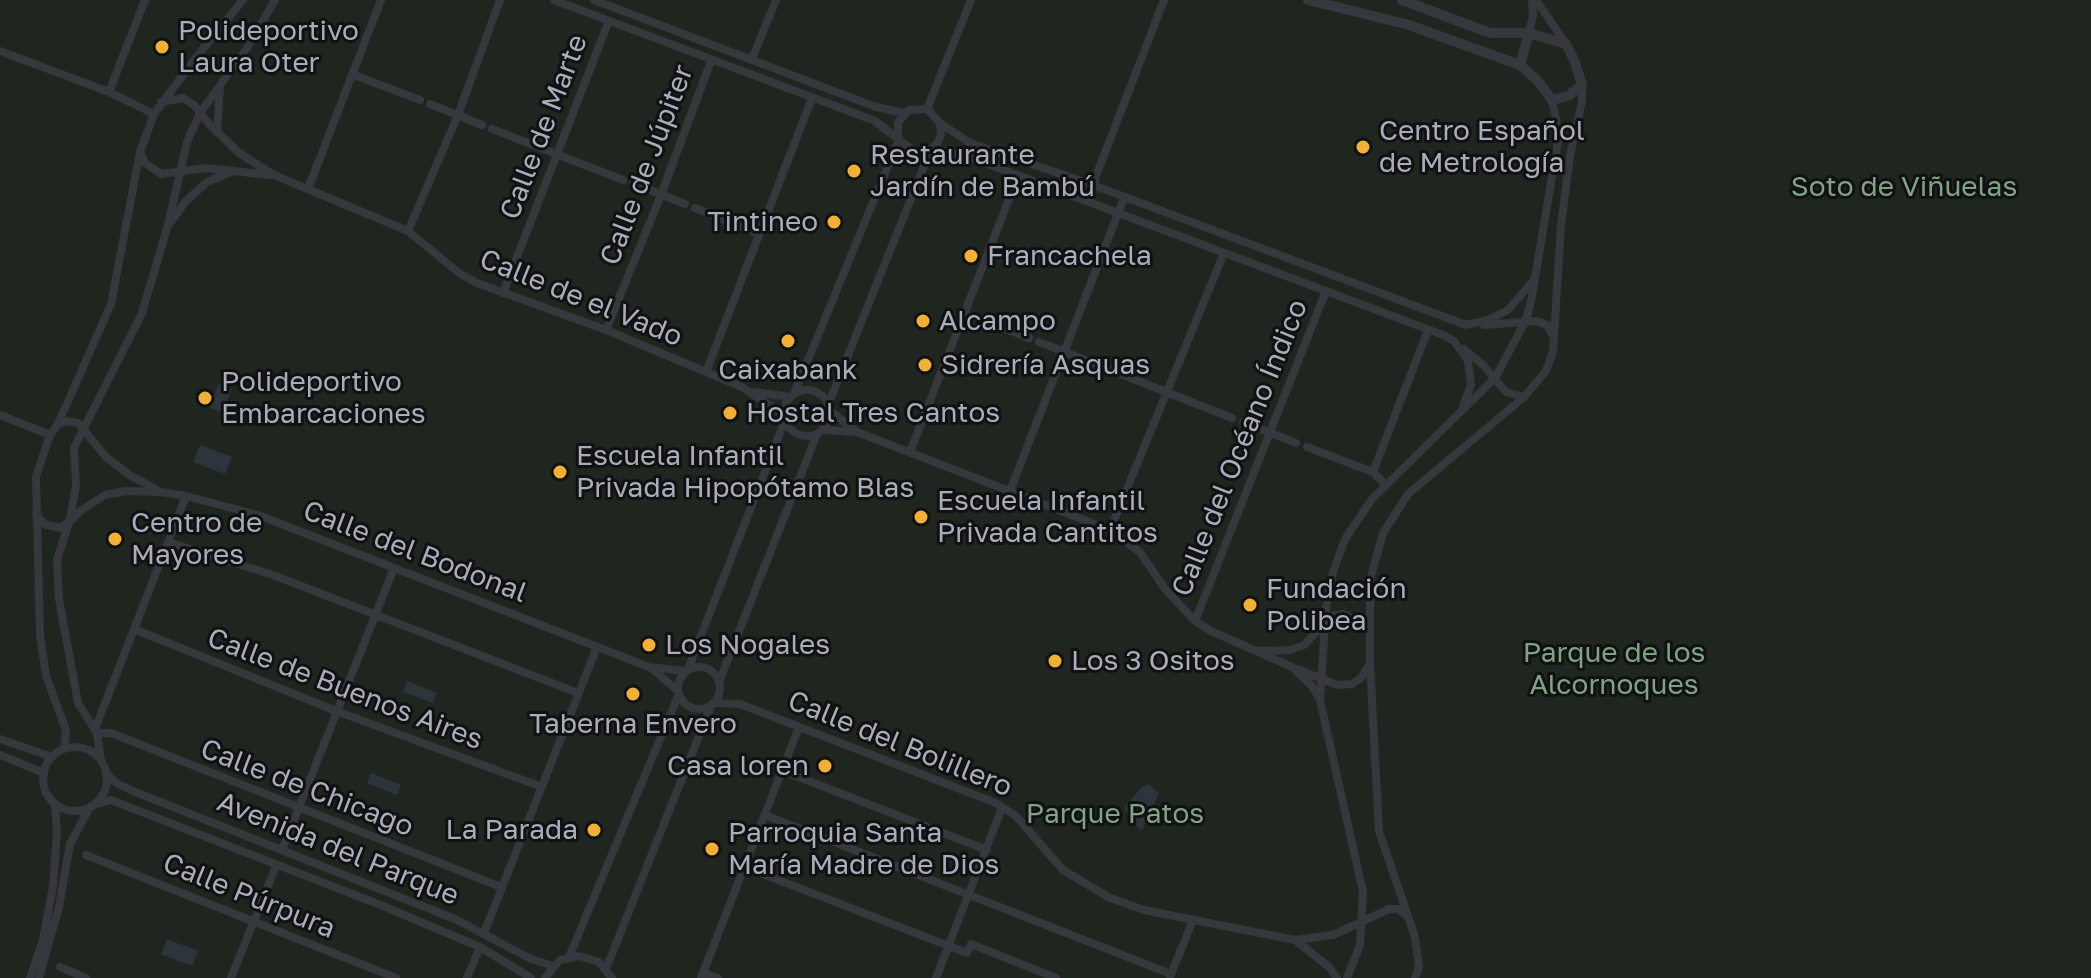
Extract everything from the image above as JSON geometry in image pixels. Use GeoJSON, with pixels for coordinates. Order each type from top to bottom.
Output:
{"type":"FeatureCollection","features":[{"type":"Feature","properties":{"kind":"street"},"geometry":{"type":"LineString","coordinates":[[109,92],[145,0]]}},
{"type":"Feature","properties":{"kind":"street"},"geometry":{"type":"LineString","coordinates":[[64,749],[66,730],[46,676],[40,635],[36,477],[50,435],[58,424],[111,304],[140,152],[154,114],[243,0]]}},
{"type":"Feature","properties":{"kind":"street"},"geometry":{"type":"LineString","coordinates":[[39,978],[59,907],[70,844],[92,805],[104,791],[106,774],[96,731],[78,703],[59,599],[57,560],[76,486],[74,448],[142,313],[168,225],[185,146],[200,113],[247,48],[275,0]]}},
{"type":"Feature","properties":{"kind":"street"},"geometry":{"type":"LineString","coordinates":[[308,189],[381,0]]}},
{"type":"Feature","properties":{"kind":"street"},"geometry":{"type":"LineString","coordinates":[[408,231],[458,115],[500,0]]}},
{"type":"Feature","properties":{"kind":"street"},"geometry":{"type":"LineString","coordinates":[[554,0],[608,23],[875,121],[898,138],[902,145],[915,152],[932,148],[969,157],[1428,330],[1454,341],[1506,392],[1524,397]]}},
{"type":"Feature","properties":{"kind":"street"},"geometry":{"type":"LineString","coordinates":[[594,0],[876,107],[904,113],[915,108],[927,109],[940,123],[970,143],[1093,185],[1466,325],[1537,321],[1547,325],[1554,339]]}},
{"type":"Feature","properties":{"kind":"street"},"geometry":{"type":"LineString","coordinates":[[752,59],[776,0]]}},
{"type":"Feature","properties":{"kind":"street"},"geometry":{"type":"LineString","coordinates":[[927,109],[971,0]]}},
{"type":"Feature","properties":{"kind":"street"},"geometry":{"type":"LineString","coordinates":[[1090,202],[1093,185],[1164,0]]}},
{"type":"Feature","properties":{"kind":"street"},"geometry":{"type":"LineString","coordinates":[[1308,0],[1409,25],[1520,65],[1538,81],[1552,100],[1559,135],[1525,322],[1495,378],[1385,484],[1345,539],[1333,572],[1325,625],[1320,700]]}},
{"type":"Feature","properties":{"kind":"street"},"geometry":{"type":"LineString","coordinates":[[1402,0],[1490,33],[1529,33],[1566,44]]}},
{"type":"Feature","properties":{"kind":"street"},"geometry":{"type":"LineString","coordinates":[[1520,65],[1534,0]]}},
{"type":"Feature","properties":{"kind":"street"},"geometry":{"type":"LineString","coordinates":[[1415,978],[1419,967],[1415,937],[1379,831],[1370,663],[1370,580],[1383,533],[1408,494],[1524,397],[1546,371],[1554,339],[1561,225],[1582,85],[1566,44],[1534,0]]}},
{"type":"Feature","properties":{"kind":"street","name":"Calle de Marte"},"geometry":{"type":"LineString","coordinates":[[503,293],[608,23]]}},
{"type":"Feature","properties":{"kind":"street"},"geometry":{"type":"LineString","coordinates":[[0,51],[109,92],[154,114]]}},
{"type":"Feature","properties":{"kind":"street","name":"Calle de Júpiter"},"geometry":{"type":"LineString","coordinates":[[606,330],[711,61]]}},
{"type":"Feature","properties":{"kind":"street"},"geometry":{"type":"LineString","coordinates":[[354,75],[420,100]]}},
{"type":"Feature","properties":{"kind":"street"},"geometry":{"type":"LineString","coordinates":[[217,132],[221,85]]}},
{"type":"Feature","properties":{"kind":"street"},"geometry":{"type":"LineString","coordinates":[[1552,100],[1568,96],[1582,85]]}},
{"type":"Feature","properties":{"kind":"street"},"geometry":{"type":"LineString","coordinates":[[161,102],[183,98],[194,105],[239,153],[274,175]]}},
{"type":"Feature","properties":{"kind":"street"},"geometry":{"type":"LineString","coordinates":[[706,372],[812,98]]}},
{"type":"Feature","properties":{"kind":"street"},"geometry":{"type":"LineString","coordinates":[[430,104],[482,125]]}},
{"type":"Feature","properties":{"kind":"street"},"geometry":{"type":"LineString","coordinates":[[569,957],[678,693],[680,677],[686,670],[792,396],[898,138],[897,127],[904,113]]}},
{"type":"Feature","properties":{"kind":"street"},"geometry":{"type":"LineString","coordinates":[[606,969],[712,705],[720,692],[720,684],[819,432],[828,421],[829,408],[932,148],[940,139],[940,123]]}},
{"type":"Feature","properties":{"kind":"street"},"geometry":{"type":"LineString","coordinates":[[492,129],[623,180]]}},
{"type":"Feature","properties":{"kind":"street"},"geometry":{"type":"LineString","coordinates":[[140,152],[145,163],[161,174],[206,168],[274,175]]}},
{"type":"Feature","properties":{"kind":"street"},"geometry":{"type":"LineString","coordinates":[[168,225],[185,202],[207,182],[234,171]]}},
{"type":"Feature","properties":{"kind":"street","name":"Calle de el Vado"},"geometry":{"type":"LineString","coordinates":[[274,175],[408,231],[459,273],[503,293],[606,330],[750,391]]}},
{"type":"Feature","properties":{"kind":"street"},"geometry":{"type":"LineString","coordinates":[[910,452],[1021,177]]}},
{"type":"Feature","properties":{"kind":"street"},"geometry":{"type":"LineString","coordinates":[[633,183],[685,204]]}},
{"type":"Feature","properties":{"kind":"street"},"geometry":{"type":"LineString","coordinates":[[1010,491],[1124,198]]}},
{"type":"Feature","properties":{"kind":"street"},"geometry":{"type":"LineString","coordinates":[[695,208],[759,234]]}},
{"type":"Feature","properties":{"kind":"street"},"geometry":{"type":"LineString","coordinates":[[1110,530],[1224,253]]}},
{"type":"Feature","properties":{"kind":"street"},"geometry":{"type":"LineString","coordinates":[[1466,325],[1488,320],[1508,310],[1533,281]]}},
{"type":"Feature","properties":{"kind":"street","name":"Calle del Océano Índico"},"geometry":{"type":"LineString","coordinates":[[1195,621],[1326,291]]}},
{"type":"Feature","properties":{"kind":"street"},"geometry":{"type":"LineString","coordinates":[[964,313],[1029,338]]}},
{"type":"Feature","properties":{"kind":"street"},"geometry":{"type":"LineString","coordinates":[[1373,472],[1428,330]]}},
{"type":"Feature","properties":{"kind":"street"},"geometry":{"type":"LineString","coordinates":[[1454,341],[1468,361],[1471,376],[1469,392],[1459,413]]}},
{"type":"Feature","properties":{"kind":"street"},"geometry":{"type":"LineString","coordinates":[[1039,342],[1093,363]]}},
{"type":"Feature","properties":{"kind":"street"},"geometry":{"type":"LineString","coordinates":[[1103,367],[1232,418]]}},
{"type":"Feature","properties":{"kind":"street"},"geometry":{"type":"LineString","coordinates":[[750,391],[792,396],[800,391],[814,391],[857,432],[1110,530],[1140,552],[1165,589],[1195,621],[1292,667],[1337,685],[1352,684],[1365,674],[1370,663]]}},
{"type":"Feature","properties":{"kind":"street"},"geometry":{"type":"LineString","coordinates":[[750,391],[784,418],[797,434],[857,432]]}},
{"type":"Feature","properties":{"kind":"street"},"geometry":{"type":"LineString","coordinates":[[0,415],[50,435]]}},
{"type":"Feature","properties":{"kind":"street"},"geometry":{"type":"LineString","coordinates":[[58,424],[67,421],[84,428]]}},
{"type":"Feature","properties":{"kind":"street"},"geometry":{"type":"LineString","coordinates":[[1243,422],[1296,443]]}},
{"type":"Feature","properties":{"kind":"street","name":"Calle del Bodonal"},"geometry":{"type":"LineString","coordinates":[[84,428],[106,457],[131,476],[161,492]]}},
{"type":"Feature","properties":{"kind":"street"},"geometry":{"type":"LineString","coordinates":[[1307,447],[1373,472],[1385,484]]}},
{"type":"Feature","properties":{"kind":"street","name":"Calle del Bodonal"},"geometry":{"type":"LineString","coordinates":[[70,519],[105,495],[125,491],[186,496],[258,515],[649,667],[686,670]]}},
{"type":"Feature","properties":{"kind":"street"},"geometry":{"type":"LineString","coordinates":[[96,731],[186,496]]}},
{"type":"Feature","properties":{"kind":"street"},"geometry":{"type":"LineString","coordinates":[[36,514],[46,525],[62,528],[70,519]]}},
{"type":"Feature","properties":{"kind":"street"},"geometry":{"type":"LineString","coordinates":[[168,542],[273,575],[578,693]]}},
{"type":"Feature","properties":{"kind":"street"},"geometry":{"type":"LineString","coordinates":[[282,850],[394,568]]}},
{"type":"Feature","properties":{"kind":"street"},"geometry":{"type":"LineString","coordinates":[[1256,651],[1290,650],[1304,645],[1332,616],[1343,614],[1369,626]]}},
{"type":"Feature","properties":{"kind":"street","name":"Calle de Buenos Aires"},"geometry":{"type":"LineString","coordinates":[[134,629],[336,711],[542,787]]}},
{"type":"Feature","properties":{"kind":"street"},"geometry":{"type":"LineString","coordinates":[[484,933],[597,647]]}},
{"type":"Feature","properties":{"kind":"street","name":"Calle del Bodonal"},"geometry":{"type":"LineString","coordinates":[[649,667],[678,693]]}},
{"type":"Feature","properties":{"kind":"street"},"geometry":{"type":"LineString","coordinates":[[686,670],[705,667],[711,670],[740,704]]}},
{"type":"Feature","properties":{"kind":"street"},"geometry":{"type":"LineString","coordinates":[[1292,667],[1312,686],[1320,700],[1363,892],[1360,945],[1347,978]]}},
{"type":"Feature","properties":{"kind":"street"},"geometry":{"type":"LineString","coordinates":[[678,693],[689,707],[704,709],[712,705],[740,704]]}},
{"type":"Feature","properties":{"kind":"street","name":"Calle del Bolillero"},"geometry":{"type":"LineString","coordinates":[[740,704],[881,757],[1002,808],[1016,816],[1063,870],[1108,897],[1144,910],[1295,940]]}},
{"type":"Feature","properties":{"kind":"street"},"geometry":{"type":"LineString","coordinates":[[718,978],[702,975],[799,727]]}},
{"type":"Feature","properties":{"kind":"street","name":"Calle de Chicago"},"geometry":{"type":"LineString","coordinates":[[96,731],[111,733],[501,887]]}},
{"type":"Feature","properties":{"kind":"street"},"geometry":{"type":"LineString","coordinates":[[0,739],[52,757]]}},
{"type":"Feature","properties":{"kind":"street"},"geometry":{"type":"LineString","coordinates":[[92,805],[74,810],[55,803],[45,790],[44,773],[52,757],[64,749],[85,749],[101,761]]}},
{"type":"Feature","properties":{"kind":"street"},"geometry":{"type":"LineString","coordinates":[[0,755],[44,773]]}},
{"type":"Feature","properties":{"kind":"street"},"geometry":{"type":"LineString","coordinates":[[783,771],[987,850]]}},
{"type":"Feature","properties":{"kind":"street","name":"Avenida del Parque"},"geometry":{"type":"LineString","coordinates":[[106,774],[133,791],[484,933],[531,959],[553,966]]}},
{"type":"Feature","properties":{"kind":"street","name":"Avenida del Parque"},"geometry":{"type":"LineString","coordinates":[[92,805],[111,800],[378,904],[480,947],[531,978]]}},
{"type":"Feature","properties":{"kind":"street"},"geometry":{"type":"LineString","coordinates":[[30,978],[43,940],[53,886],[57,833],[55,803]]}},
{"type":"Feature","properties":{"kind":"street"},"geometry":{"type":"LineString","coordinates":[[936,978],[1002,808]]}},
{"type":"Feature","properties":{"kind":"street"},"geometry":{"type":"LineString","coordinates":[[765,815],[1170,976],[1193,920]]}},
{"type":"Feature","properties":{"kind":"street","name":"Calle Púrpura"},"geometry":{"type":"LineString","coordinates":[[86,855],[396,978]]}},
{"type":"Feature","properties":{"kind":"street"},"geometry":{"type":"LineString","coordinates":[[231,978],[276,866]]}},
{"type":"Feature","properties":{"kind":"street"},"geometry":{"type":"LineString","coordinates":[[745,867],[967,953],[971,944],[1056,978]]}},
{"type":"Feature","properties":{"kind":"street"},"geometry":{"type":"LineString","coordinates":[[1295,940],[1333,935],[1389,909],[1398,909],[1408,917]]}},
{"type":"Feature","properties":{"kind":"street"},"geometry":{"type":"LineString","coordinates":[[1295,940],[1329,967],[1337,978]]}},
{"type":"Feature","properties":{"kind":"street"},"geometry":{"type":"LineString","coordinates":[[467,978],[480,947]]}},
{"type":"Feature","properties":{"kind":"street"},"geometry":{"type":"LineString","coordinates":[[545,978],[553,966],[569,957],[590,957],[612,978]]}},
{"type":"Feature","properties":{"kind":"street"},"geometry":{"type":"LineString","coordinates":[[60,967],[86,978]]}},
{"type":"Feature","properties":{"kind":"green space"},"geometry":{"type":"Polygon","coordinates":[[[0,0],[2091,0],[2091,978],[0,978],[0,0]]]}},
{"type":"Feature","properties":{"kind":"shaded area"},"geometry":{"type":"Polygon","coordinates":[[[219,383],[232,389],[222,413],[209,407],[219,383]]]}},
{"type":"Feature","properties":{"kind":"shaded area"},"geometry":{"type":"Polygon","coordinates":[[[200,445],[232,457],[225,474],[193,462],[200,445]]]}},
{"type":"Feature","properties":{"kind":"shaded area"},"geometry":{"type":"Polygon","coordinates":[[[407,681],[437,693],[433,703],[403,692],[407,681]]]}},
{"type":"Feature","properties":{"kind":"shaded area"},"geometry":{"type":"Polygon","coordinates":[[[371,773],[401,785],[397,795],[367,783],[371,773]]]}},
{"type":"Feature","properties":{"kind":"shaded area"},"geometry":{"type":"Polygon","coordinates":[[[1149,784],[1159,794],[1142,830],[1131,821],[1124,807],[1142,787],[1149,784]]]}},
{"type":"Feature","properties":{"kind":"shaded area"},"geometry":{"type":"Polygon","coordinates":[[[167,939],[198,951],[192,966],[161,954],[167,939]]]}},
{"type":"Feature","properties":{"kind":"place","name":"Polideportivo Laura Oter"},"geometry":{"type":"Point","coordinates":[162,47]}},
{"type":"Feature","properties":{"kind":"place","name":"Centro Español de Metrología"},"geometry":{"type":"Point","coordinates":[1363,147]}},
{"type":"Feature","properties":{"kind":"place","name":"Restaurante Jardín de Bambú"},"geometry":{"type":"Point","coordinates":[854,171]}},
{"type":"Feature","properties":{"kind":"place","name":"Tintineo"},"geometry":{"type":"Point","coordinates":[834,222]}},
{"type":"Feature","properties":{"kind":"place","name":"Francachela"},"geometry":{"type":"Point","coordinates":[971,256]}},
{"type":"Feature","properties":{"kind":"place","name":"Alcampo"},"geometry":{"type":"Point","coordinates":[923,321]}},
{"type":"Feature","properties":{"kind":"place","name":"Caixabank"},"geometry":{"type":"Point","coordinates":[788,341]}},
{"type":"Feature","properties":{"kind":"place","name":"Sidrería Asquas"},"geometry":{"type":"Point","coordinates":[925,365]}},
{"type":"Feature","properties":{"kind":"place","name":"Polideportivo Embarcaciones"},"geometry":{"type":"Point","coordinates":[205,398]}},
{"type":"Feature","properties":{"kind":"place","name":"Hostal Tres Cantos"},"geometry":{"type":"Point","coordinates":[730,413]}},
{"type":"Feature","properties":{"kind":"place","name":"Escuela Infantil Privada Hipopótamo Blas"},"geometry":{"type":"Point","coordinates":[560,472]}},
{"type":"Feature","properties":{"kind":"place","name":"Escuela Infantil Privada Cantitos"},"geometry":{"type":"Point","coordinates":[921,517]}},
{"type":"Feature","properties":{"kind":"place","name":"Centro de Mayores"},"geometry":{"type":"Point","coordinates":[115,539]}},
{"type":"Feature","properties":{"kind":"place","name":"Fundación Polibea"},"geometry":{"type":"Point","coordinates":[1250,605]}},
{"type":"Feature","properties":{"kind":"place","name":"Los Nogales"},"geometry":{"type":"Point","coordinates":[649,645]}},
{"type":"Feature","properties":{"kind":"place","name":"Los 3 Ositos"},"geometry":{"type":"Point","coordinates":[1055,661]}},
{"type":"Feature","properties":{"kind":"place","name":"Taberna Envero"},"geometry":{"type":"Point","coordinates":[633,694]}},
{"type":"Feature","properties":{"kind":"place","name":"Casa loren"},"geometry":{"type":"Point","coordinates":[825,766]}},
{"type":"Feature","properties":{"kind":"place","name":"La Parada"},"geometry":{"type":"Point","coordinates":[594,830]}},
{"type":"Feature","properties":{"kind":"place","name":"Parroquia Santa María Madre de Dios"},"geometry":{"type":"Point","coordinates":[712,849]}},
{"type":"Feature","properties":{"kind":"park label","name":"Soto de Viñuelas"},"geometry":{"type":"Point","coordinates":[1904,187]}},
{"type":"Feature","properties":{"kind":"park label","name":"Parque de los Alcornoques"},"geometry":{"type":"Point","coordinates":[1614,669]}},
{"type":"Feature","properties":{"kind":"park label","name":"Parque Patos"},"geometry":{"type":"Point","coordinates":[1115,814]}}]}
